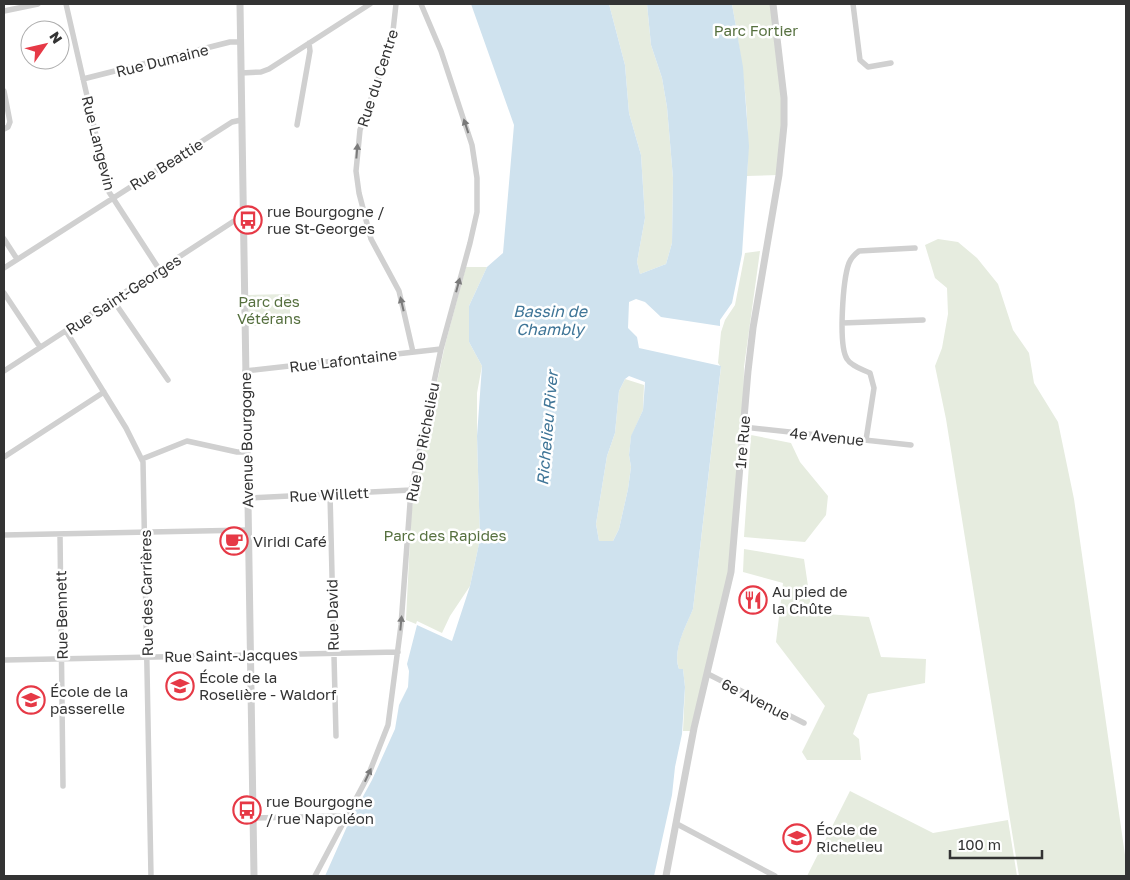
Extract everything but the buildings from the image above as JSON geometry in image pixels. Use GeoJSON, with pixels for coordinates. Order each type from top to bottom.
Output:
{"type":"FeatureCollection","features":[{"type":"Feature","properties":{"kind":"street"},"geometry":{"type":"LineString","coordinates":[[4,12],[38,4]]}},
{"type":"Feature","properties":{"kind":"street","name":"Rue Langevin"},"geometry":{"type":"LineString","coordinates":[[66,4],[108,188],[112,198],[159,269]]}},
{"type":"Feature","properties":{"kind":"street","name":"Avenue Bourgogne"},"geometry":{"type":"LineString","coordinates":[[240,4],[254,876]]}},
{"type":"Feature","properties":{"kind":"street"},"geometry":{"type":"LineString","coordinates":[[241,72],[266,70],[370,4]]}},
{"type":"Feature","properties":{"kind":"street","name":"Rue du Centre"},"geometry":{"type":"LineString","coordinates":[[396,4],[392,40],[359,134],[356,171],[359,193],[371,239],[399,290],[412,352]]}},
{"type":"Feature","properties":{"kind":"street","name":"Rue De Richelieu"},"geometry":{"type":"LineString","coordinates":[[315,876],[368,776],[385,736],[398,652],[411,490],[441,349],[474,229],[478,205],[477,178],[470,137],[441,51],[421,4]]}},
{"type":"Feature","properties":{"kind":"street","name":"1re Rue"},"geometry":{"type":"LineString","coordinates":[[666,876],[694,728],[731,572],[753,328],[779,175],[784,125],[784,98],[773,4]]}},
{"type":"Feature","properties":{"kind":"street"},"geometry":{"type":"LineString","coordinates":[[853,4],[860,60],[868,67],[891,63]]}},
{"type":"Feature","properties":{"kind":"street","name":"Rue Dumaine"},"geometry":{"type":"LineString","coordinates":[[83,79],[230,42],[240,42]]}},
{"type":"Feature","properties":{"kind":"street"},"geometry":{"type":"LineString","coordinates":[[297,125],[310,51],[309,43]]}},
{"type":"Feature","properties":{"kind":"street"},"geometry":{"type":"LineString","coordinates":[[4,91],[10,122],[8,127],[4,129]]}},
{"type":"Feature","properties":{"kind":"street","name":"Rue Beattie"},"geometry":{"type":"LineString","coordinates":[[4,268],[232,122],[241,120]]}},
{"type":"Feature","properties":{"kind":"street","name":"Rue Saint-Georges"},"geometry":{"type":"LineString","coordinates":[[4,371],[159,269],[234,221],[243,218]]}},
{"type":"Feature","properties":{"kind":"street"},"geometry":{"type":"LineString","coordinates":[[4,239],[17,259]]}},
{"type":"Feature","properties":{"kind":"street"},"geometry":{"type":"LineString","coordinates":[[866,440],[874,382],[870,372],[851,364],[843,351],[843,299],[849,263],[854,254],[859,251],[915,248]]}},
{"type":"Feature","properties":{"kind":"street"},"geometry":{"type":"LineString","coordinates":[[4,293],[40,347]]}},
{"type":"Feature","properties":{"kind":"street"},"geometry":{"type":"LineString","coordinates":[[113,300],[168,380]]}},
{"type":"Feature","properties":{"kind":"street"},"geometry":{"type":"LineString","coordinates":[[842,323],[923,320]]}},
{"type":"Feature","properties":{"kind":"street","name":"Rue des Carrières"},"geometry":{"type":"LineString","coordinates":[[66,331],[104,392],[142,458],[144,465],[151,876]]}},
{"type":"Feature","properties":{"kind":"street","name":"Rue Lafontaine"},"geometry":{"type":"LineString","coordinates":[[245,371],[441,349]]}},
{"type":"Feature","properties":{"kind":"street"},"geometry":{"type":"LineString","coordinates":[[4,457],[104,392]]}},
{"type":"Feature","properties":{"kind":"street","name":"4e Avenue"},"geometry":{"type":"LineString","coordinates":[[743,427],[911,445]]}},
{"type":"Feature","properties":{"kind":"street"},"geometry":{"type":"LineString","coordinates":[[142,458],[187,441],[236,452],[246,452]]}},
{"type":"Feature","properties":{"kind":"street","name":"Rue Willett"},"geometry":{"type":"LineString","coordinates":[[247,498],[411,490]]}},
{"type":"Feature","properties":{"kind":"street","name":"Rue David"},"geometry":{"type":"LineString","coordinates":[[330,494],[336,736]]}},
{"type":"Feature","properties":{"kind":"street"},"geometry":{"type":"LineString","coordinates":[[4,536],[248,530]]}},
{"type":"Feature","properties":{"kind":"street","name":"Rue Bennett"},"geometry":{"type":"LineString","coordinates":[[60,534],[64,786]]}},
{"type":"Feature","properties":{"kind":"street","name":"Rue Saint-Jacques"},"geometry":{"type":"LineString","coordinates":[[4,660],[398,652]]}},
{"type":"Feature","properties":{"kind":"street","name":"6e Avenue"},"geometry":{"type":"LineString","coordinates":[[708,674],[804,723]]}},
{"type":"Feature","properties":{"kind":"street"},"geometry":{"type":"LineString","coordinates":[[253,818],[339,816],[345,818]]}},
{"type":"Feature","properties":{"kind":"street"},"geometry":{"type":"LineString","coordinates":[[677,824],[775,876]]}},
{"type":"Feature","properties":{"kind":"green space"},"geometry":{"type":"Polygon","coordinates":[[[609,4],[647,4],[651,45],[662,78],[667,107],[673,178],[672,243],[666,264],[640,274],[637,262],[645,218],[641,155],[629,113],[625,65],[609,4]]]}},
{"type":"Feature","properties":{"kind":"green space","name":"Parc Fortier"},"geometry":{"type":"Polygon","coordinates":[[[732,4],[773,4],[784,98],[779,175],[747,176],[747,111],[732,4]]]}},
{"type":"Feature","properties":{"kind":"green space"},"geometry":{"type":"Polygon","coordinates":[[[938,239],[958,242],[977,258],[998,284],[1013,330],[1029,353],[1034,383],[1058,422],[1074,499],[1126,862],[1126,876],[1019,876],[946,419],[935,366],[942,348],[948,314],[947,288],[935,278],[925,245],[938,239]]]}},
{"type":"Feature","properties":{"kind":"green space"},"geometry":{"type":"Polygon","coordinates":[[[760,251],[744,367],[743,427],[731,572],[690,731],[683,731],[685,687],[683,669],[679,669],[677,654],[681,638],[693,609],[721,367],[718,363],[721,332],[725,320],[735,305],[745,253],[760,251]]]}},
{"type":"Feature","properties":{"kind":"green space","name":"Parc des Rapides"},"geometry":{"type":"Polygon","coordinates":[[[466,267],[487,267],[469,306],[469,342],[482,366],[477,393],[480,539],[470,586],[450,616],[442,633],[417,621],[416,624],[406,620],[411,518],[415,484],[445,345],[466,267]]]}},
{"type":"Feature","properties":{"kind":"green space","name":"Parc des Vétérans"},"geometry":{"type":"Polygon","coordinates":[[[290,294],[290,325],[249,326],[248,295],[290,294]]]}},
{"type":"Feature","properties":{"kind":"green space"},"geometry":{"type":"Polygon","coordinates":[[[625,379],[644,385],[643,410],[631,437],[629,455],[631,467],[619,529],[613,541],[599,541],[596,524],[607,456],[615,433],[619,391],[625,379]]]}},
{"type":"Feature","properties":{"kind":"green space"},"geometry":{"type":"Polygon","coordinates":[[[751,435],[791,443],[800,462],[828,496],[826,515],[805,542],[744,537],[751,435]]]}},
{"type":"Feature","properties":{"kind":"green space"},"geometry":{"type":"Polygon","coordinates":[[[744,549],[804,559],[812,613],[869,617],[881,657],[926,659],[925,683],[868,694],[853,734],[859,739],[861,760],[807,760],[802,752],[825,706],[776,642],[783,583],[743,572],[744,549]]]}},
{"type":"Feature","properties":{"kind":"green space"},"geometry":{"type":"Polygon","coordinates":[[[850,791],[933,833],[1008,820],[1017,876],[807,876],[850,791]]]}},
{"type":"Feature","properties":{"kind":"water","name":"Bassin de Chambly"},"geometry":{"type":"Polygon","coordinates":[[[471,4],[609,4],[625,65],[629,113],[641,155],[645,218],[637,262],[640,274],[666,264],[672,243],[673,178],[667,107],[662,78],[651,45],[647,4],[732,4],[743,67],[749,146],[742,254],[732,303],[720,320],[720,326],[661,317],[645,302],[636,299],[629,302],[628,328],[637,337],[639,348],[721,366],[693,609],[677,654],[679,669],[683,669],[685,687],[682,734],[675,767],[672,795],[654,876],[325,876],[349,822],[372,780],[395,729],[399,705],[408,687],[409,671],[407,664],[417,625],[452,641],[470,586],[480,539],[477,436],[482,366],[469,342],[469,306],[487,267],[503,253],[514,125],[471,4]],[[629,376],[625,379],[619,391],[615,433],[607,456],[596,524],[599,541],[613,541],[619,529],[631,467],[629,455],[631,436],[643,410],[645,382],[629,376]]]}},
{"type":"Feature","properties":{"kind":"place","name":"rue Bourgogne / rue St-Georges"},"geometry":{"type":"Point","coordinates":[248,220]}},
{"type":"Feature","properties":{"kind":"place","name":"Viridi Café"},"geometry":{"type":"Point","coordinates":[234,541]}},
{"type":"Feature","properties":{"kind":"place","name":"Au pied de la Chûte"},"geometry":{"type":"Point","coordinates":[753,600]}},
{"type":"Feature","properties":{"kind":"place","name":"École de la Roselière - Waldorf"},"geometry":{"type":"Point","coordinates":[180,686]}},
{"type":"Feature","properties":{"kind":"place","name":"École de la passerelle"},"geometry":{"type":"Point","coordinates":[31,700]}},
{"type":"Feature","properties":{"kind":"place","name":"rue Bourgogne / rue Napoléon"},"geometry":{"type":"Point","coordinates":[247,810]}},
{"type":"Feature","properties":{"kind":"place","name":"École de Richelieu"},"geometry":{"type":"Point","coordinates":[797,838]}},
{"type":"Feature","properties":{"kind":"water label","name":"Richelieu River"},"geometry":{"type":"Point","coordinates":[547,428]}}]}
